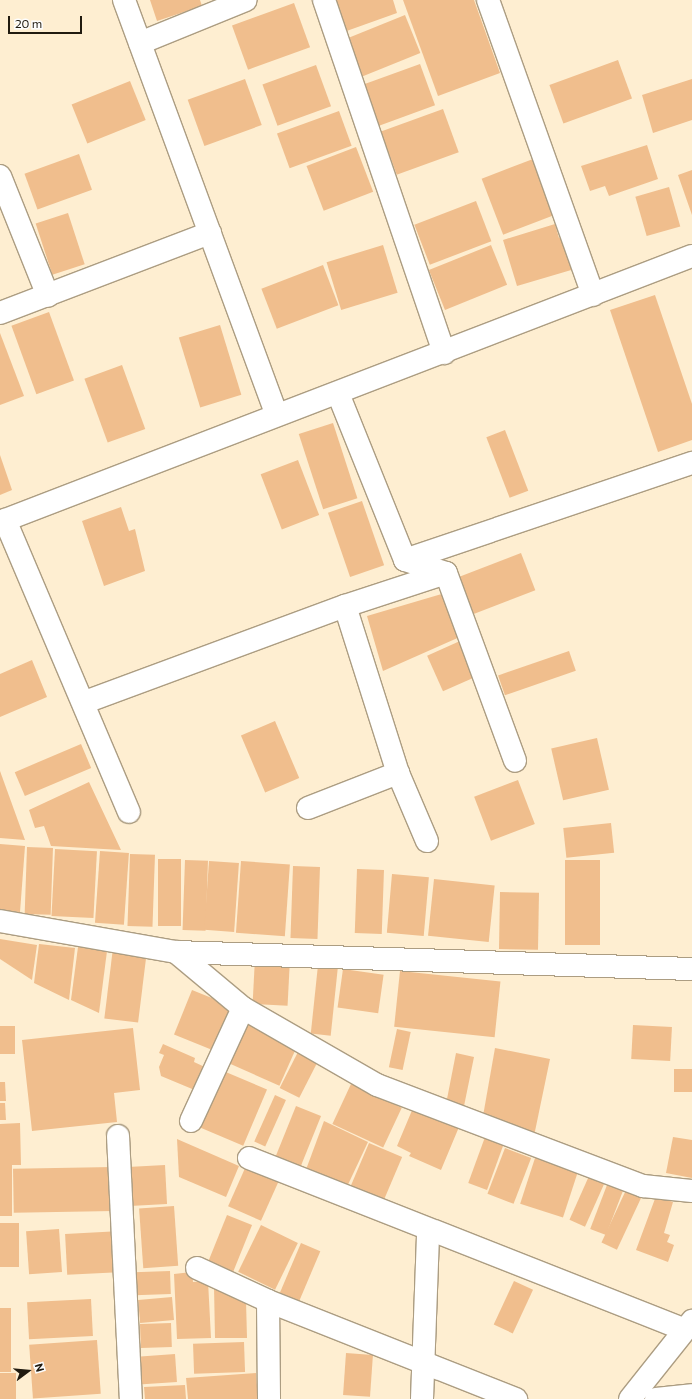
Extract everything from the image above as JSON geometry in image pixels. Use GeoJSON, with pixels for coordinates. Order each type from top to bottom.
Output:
{"type":"FeatureCollection","features":[{"type":"Feature","properties":{"kind":"street"},"geometry":{"type":"LineString","coordinates":[[124,0],[277,416]]}},
{"type":"Feature","properties":{"kind":"street"},"geometry":{"type":"LineString","coordinates":[[140,43],[246,0]]}},
{"type":"Feature","properties":{"kind":"street"},"geometry":{"type":"LineString","coordinates":[[324,0],[444,353]]}},
{"type":"Feature","properties":{"kind":"street"},"geometry":{"type":"LineString","coordinates":[[488,0],[592,294]]}},
{"type":"Feature","properties":{"kind":"street"},"geometry":{"type":"LineString","coordinates":[[0,176],[48,296]]}},
{"type":"Feature","properties":{"kind":"street"},"geometry":{"type":"LineString","coordinates":[[0,313],[48,296],[210,233]]}},
{"type":"Feature","properties":{"kind":"street"},"geometry":{"type":"LineString","coordinates":[[129,812],[85,702],[2,521],[444,353],[692,256]]}},
{"type":"Feature","properties":{"kind":"street"},"geometry":{"type":"LineString","coordinates":[[338,393],[405,560]]}},
{"type":"Feature","properties":{"kind":"street"},"geometry":{"type":"LineString","coordinates":[[405,560],[692,463]]}},
{"type":"Feature","properties":{"kind":"street"},"geometry":{"type":"LineString","coordinates":[[405,560],[446,573]]}},
{"type":"Feature","properties":{"kind":"street"},"geometry":{"type":"LineString","coordinates":[[85,702],[346,606],[446,573]]}},
{"type":"Feature","properties":{"kind":"street"},"geometry":{"type":"LineString","coordinates":[[446,573],[516,761]]}},
{"type":"Feature","properties":{"kind":"street"},"geometry":{"type":"LineString","coordinates":[[346,606],[398,773],[427,841]]}},
{"type":"Feature","properties":{"kind":"street"},"geometry":{"type":"LineString","coordinates":[[308,808],[398,773]]}},
{"type":"Feature","properties":{"kind":"street"},"geometry":{"type":"LineString","coordinates":[[0,921],[176,952],[692,969]]}},
{"type":"Feature","properties":{"kind":"street"},"geometry":{"type":"LineString","coordinates":[[176,952],[244,1008],[377,1084],[642,1186],[692,1191]]}},
{"type":"Feature","properties":{"kind":"street"},"geometry":{"type":"LineString","coordinates":[[191,1121],[244,1008]]}},
{"type":"Feature","properties":{"kind":"street"},"geometry":{"type":"LineString","coordinates":[[118,1136],[131,1399]]}},
{"type":"Feature","properties":{"kind":"street"},"geometry":{"type":"LineString","coordinates":[[248,1158],[428,1232],[688,1325],[630,1399]]}},
{"type":"Feature","properties":{"kind":"street"},"geometry":{"type":"LineString","coordinates":[[422,1399],[428,1232]]}},
{"type":"Feature","properties":{"kind":"street"},"geometry":{"type":"LineString","coordinates":[[197,1268],[268,1301],[516,1399]]}},
{"type":"Feature","properties":{"kind":"street"},"geometry":{"type":"LineString","coordinates":[[268,1301],[269,1399]]}},
{"type":"Feature","properties":{"kind":"street"},"geometry":{"type":"LineString","coordinates":[[656,1399],[692,1395]]}},
{"type":"Feature","properties":{"kind":"building"},"geometry":{"type":"Polygon","coordinates":[[[150,0],[200,0],[202,6],[157,21],[150,0]]]}},
{"type":"Feature","properties":{"kind":"building"},"geometry":{"type":"Polygon","coordinates":[[[329,0],[393,0],[397,13],[341,33],[329,0]]]}},
{"type":"Feature","properties":{"kind":"building"},"geometry":{"type":"Polygon","coordinates":[[[403,0],[474,0],[500,73],[438,96],[403,0]]]}},
{"type":"Feature","properties":{"kind":"building"},"geometry":{"type":"Polygon","coordinates":[[[294,3],[310,47],[248,70],[232,26],[294,3]]]}},
{"type":"Feature","properties":{"kind":"building"},"geometry":{"type":"Polygon","coordinates":[[[405,15],[420,53],[359,78],[344,40],[405,15]]]}},
{"type":"Feature","properties":{"kind":"building"},"geometry":{"type":"Polygon","coordinates":[[[618,60],[632,99],[563,123],[549,85],[618,60]]]}},
{"type":"Feature","properties":{"kind":"building"},"geometry":{"type":"Polygon","coordinates":[[[420,64],[435,105],[378,126],[363,85],[420,64]]]}},
{"type":"Feature","properties":{"kind":"building"},"geometry":{"type":"Polygon","coordinates":[[[316,65],[331,106],[277,126],[262,84],[316,65]]]}},
{"type":"Feature","properties":{"kind":"building"},"geometry":{"type":"Polygon","coordinates":[[[245,79],[262,125],[204,146],[188,100],[245,79]]]}},
{"type":"Feature","properties":{"kind":"building"},"geometry":{"type":"Polygon","coordinates":[[[692,79],[692,120],[653,133],[642,95],[692,79]]]}},
{"type":"Feature","properties":{"kind":"building"},"geometry":{"type":"Polygon","coordinates":[[[130,81],[146,120],[87,144],[72,105],[130,81]]]}},
{"type":"Feature","properties":{"kind":"building"},"geometry":{"type":"Polygon","coordinates":[[[443,109],[459,152],[397,175],[381,132],[443,109]]]}},
{"type":"Feature","properties":{"kind":"building"},"geometry":{"type":"Polygon","coordinates":[[[339,111],[352,146],[290,168],[277,134],[339,111]]]}},
{"type":"Feature","properties":{"kind":"building"},"geometry":{"type":"Polygon","coordinates":[[[647,145],[658,179],[609,196],[605,186],[590,191],[581,166],[647,145]]]}},
{"type":"Feature","properties":{"kind":"building"},"geometry":{"type":"Polygon","coordinates":[[[356,147],[373,192],[324,211],[307,166],[356,147]]]}},
{"type":"Feature","properties":{"kind":"building"},"geometry":{"type":"Polygon","coordinates":[[[79,154],[92,190],[37,210],[24,174],[79,154]]]}},
{"type":"Feature","properties":{"kind":"building"},"geometry":{"type":"Polygon","coordinates":[[[533,159],[555,215],[503,235],[482,179],[533,159]]]}},
{"type":"Feature","properties":{"kind":"building"},"geometry":{"type":"Polygon","coordinates":[[[692,170],[692,215],[678,175],[692,170]]]}},
{"type":"Feature","properties":{"kind":"building"},"geometry":{"type":"Polygon","coordinates":[[[669,187],[680,226],[647,236],[635,197],[669,187]]]}},
{"type":"Feature","properties":{"kind":"building"},"geometry":{"type":"Polygon","coordinates":[[[476,201],[491,241],[430,265],[414,225],[476,201]]]}},
{"type":"Feature","properties":{"kind":"building"},"geometry":{"type":"Polygon","coordinates":[[[68,213],[85,264],[52,275],[36,224],[68,213]]]}},
{"type":"Feature","properties":{"kind":"building"},"geometry":{"type":"Polygon","coordinates":[[[555,224],[559,238],[563,237],[578,268],[517,286],[503,240],[555,224]]]}},
{"type":"Feature","properties":{"kind":"building"},"geometry":{"type":"Polygon","coordinates":[[[383,245],[398,293],[341,310],[327,262],[383,245]]]}},
{"type":"Feature","properties":{"kind":"building"},"geometry":{"type":"Polygon","coordinates":[[[491,245],[507,285],[445,310],[429,270],[491,245]]]}},
{"type":"Feature","properties":{"kind":"building"},"geometry":{"type":"Polygon","coordinates":[[[323,265],[338,305],[277,329],[261,289],[323,265]]]}},
{"type":"Feature","properties":{"kind":"building"},"geometry":{"type":"Polygon","coordinates":[[[655,295],[692,404],[692,440],[658,452],[610,310],[655,295]]]}},
{"type":"Feature","properties":{"kind":"building"},"geometry":{"type":"Polygon","coordinates":[[[49,312],[74,381],[36,394],[11,326],[49,312]]]}},
{"type":"Feature","properties":{"kind":"building"},"geometry":{"type":"Polygon","coordinates":[[[220,325],[241,395],[200,407],[179,338],[220,325]]]}},
{"type":"Feature","properties":{"kind":"building"},"geometry":{"type":"Polygon","coordinates":[[[0,333],[24,396],[0,405],[0,333]]]}},
{"type":"Feature","properties":{"kind":"building"},"geometry":{"type":"Polygon","coordinates":[[[122,365],[145,429],[108,443],[84,379],[122,365]]]}},
{"type":"Feature","properties":{"kind":"building"},"geometry":{"type":"Polygon","coordinates":[[[333,423],[357,498],[323,509],[299,434],[333,423]]]}},
{"type":"Feature","properties":{"kind":"building"},"geometry":{"type":"Polygon","coordinates":[[[505,430],[528,491],[510,498],[486,437],[505,430]]]}},
{"type":"Feature","properties":{"kind":"building"},"geometry":{"type":"Polygon","coordinates":[[[0,455],[12,490],[0,495],[0,455]]]}},
{"type":"Feature","properties":{"kind":"building"},"geometry":{"type":"Polygon","coordinates":[[[298,460],[319,515],[282,529],[261,474],[298,460]]]}},
{"type":"Feature","properties":{"kind":"building"},"geometry":{"type":"Polygon","coordinates":[[[362,501],[384,565],[350,577],[328,513],[362,501]]]}},
{"type":"Feature","properties":{"kind":"building"},"geometry":{"type":"Polygon","coordinates":[[[121,507],[129,531],[135,529],[145,571],[104,586],[82,521],[121,507]]]}},
{"type":"Feature","properties":{"kind":"building"},"geometry":{"type":"Polygon","coordinates":[[[521,553],[535,590],[474,614],[459,577],[521,553]]]}},
{"type":"Feature","properties":{"kind":"building"},"geometry":{"type":"Polygon","coordinates":[[[445,593],[462,636],[383,671],[367,616],[445,593]]]}},
{"type":"Feature","properties":{"kind":"building"},"geometry":{"type":"Polygon","coordinates":[[[460,641],[476,677],[443,691],[427,656],[460,641]]]}},
{"type":"Feature","properties":{"kind":"building"},"geometry":{"type":"Polygon","coordinates":[[[569,651],[576,671],[505,695],[498,675],[569,651]]]}},
{"type":"Feature","properties":{"kind":"building"},"geometry":{"type":"Polygon","coordinates":[[[32,660],[47,697],[0,717],[0,674],[32,660]]]}},
{"type":"Feature","properties":{"kind":"building"},"geometry":{"type":"Polygon","coordinates":[[[275,721],[299,778],[265,793],[241,735],[275,721]]]}},
{"type":"Feature","properties":{"kind":"building"},"geometry":{"type":"Polygon","coordinates":[[[597,738],[609,790],[563,800],[551,749],[597,738]]]}},
{"type":"Feature","properties":{"kind":"building"},"geometry":{"type":"Polygon","coordinates":[[[81,744],[91,768],[25,796],[15,772],[81,744]]]}},
{"type":"Feature","properties":{"kind":"building"},"geometry":{"type":"Polygon","coordinates":[[[0,771],[25,840],[0,838],[0,771]]]}},
{"type":"Feature","properties":{"kind":"building"},"geometry":{"type":"Polygon","coordinates":[[[518,780],[535,824],[491,841],[474,797],[518,780]]]}},
{"type":"Feature","properties":{"kind":"building"},"geometry":{"type":"Polygon","coordinates":[[[89,782],[121,850],[51,846],[44,826],[35,828],[29,810],[89,782]]]}},
{"type":"Feature","properties":{"kind":"building"},"geometry":{"type":"Polygon","coordinates":[[[611,823],[614,853],[566,858],[563,828],[611,823]]]}},
{"type":"Feature","properties":{"kind":"building"},"geometry":{"type":"Polygon","coordinates":[[[0,844],[25,846],[20,912],[0,911],[0,844]]]}},
{"type":"Feature","properties":{"kind":"building"},"geometry":{"type":"Polygon","coordinates":[[[27,847],[53,848],[51,915],[25,914],[27,847]]]}},
{"type":"Feature","properties":{"kind":"building"},"geometry":{"type":"Polygon","coordinates":[[[55,849],[97,851],[93,918],[51,916],[55,849]]]}},
{"type":"Feature","properties":{"kind":"building"},"geometry":{"type":"Polygon","coordinates":[[[100,851],[129,853],[124,925],[95,923],[100,851]]]}},
{"type":"Feature","properties":{"kind":"building"},"geometry":{"type":"Polygon","coordinates":[[[130,854],[155,855],[152,927],[127,926],[130,854]]]}},
{"type":"Feature","properties":{"kind":"building"},"geometry":{"type":"Polygon","coordinates":[[[158,859],[181,859],[181,926],[158,926],[158,859]]]}},
{"type":"Feature","properties":{"kind":"building"},"geometry":{"type":"Polygon","coordinates":[[[185,860],[208,861],[206,931],[183,930],[185,860]]]}},
{"type":"Feature","properties":{"kind":"building"},"geometry":{"type":"Polygon","coordinates":[[[565,860],[600,860],[600,945],[565,945],[565,860]]]}},
{"type":"Feature","properties":{"kind":"building"},"geometry":{"type":"Polygon","coordinates":[[[209,861],[239,863],[234,932],[204,930],[209,861]]]}},
{"type":"Feature","properties":{"kind":"building"},"geometry":{"type":"Polygon","coordinates":[[[241,861],[290,864],[285,936],[236,933],[241,861]]]}},
{"type":"Feature","properties":{"kind":"building"},"geometry":{"type":"Polygon","coordinates":[[[293,866],[320,867],[317,939],[290,938],[293,866]]]}},
{"type":"Feature","properties":{"kind":"building"},"geometry":{"type":"Polygon","coordinates":[[[357,869],[384,870],[382,934],[355,933],[357,869]]]}},
{"type":"Feature","properties":{"kind":"building"},"geometry":{"type":"Polygon","coordinates":[[[392,874],[429,877],[424,936],[387,933],[392,874]]]}},
{"type":"Feature","properties":{"kind":"building"},"geometry":{"type":"Polygon","coordinates":[[[434,879],[495,885],[489,942],[428,936],[434,879]]]}},
{"type":"Feature","properties":{"kind":"building"},"geometry":{"type":"Polygon","coordinates":[[[500,892],[539,893],[538,950],[499,949],[500,892]]]}},
{"type":"Feature","properties":{"kind":"building"},"geometry":{"type":"Polygon","coordinates":[[[0,939],[37,945],[32,980],[0,959],[0,939]]]}},
{"type":"Feature","properties":{"kind":"building"},"geometry":{"type":"Polygon","coordinates":[[[39,944],[75,948],[69,1000],[34,983],[39,944]]]}},
{"type":"Feature","properties":{"kind":"building"},"geometry":{"type":"Polygon","coordinates":[[[78,947],[107,951],[99,1013],[71,1000],[78,947]]]}},
{"type":"Feature","properties":{"kind":"building"},"geometry":{"type":"Polygon","coordinates":[[[113,948],[147,952],[138,1023],[104,1018],[113,948]]]}},
{"type":"Feature","properties":{"kind":"building"},"geometry":{"type":"Polygon","coordinates":[[[255,958],[290,960],[288,1006],[253,1004],[255,958]]]}},
{"type":"Feature","properties":{"kind":"building"},"geometry":{"type":"Polygon","coordinates":[[[318,965],[338,967],[331,1036],[311,1034],[318,965]]]}},
{"type":"Feature","properties":{"kind":"building"},"geometry":{"type":"Polygon","coordinates":[[[343,969],[384,975],[378,1013],[338,1008],[343,969]]]}},
{"type":"Feature","properties":{"kind":"building"},"geometry":{"type":"Polygon","coordinates":[[[400,971],[500,982],[495,1037],[394,1027],[400,971]]]}},
{"type":"Feature","properties":{"kind":"building"},"geometry":{"type":"Polygon","coordinates":[[[192,990],[237,1008],[219,1052],[174,1035],[192,990]]]}},
{"type":"Feature","properties":{"kind":"building"},"geometry":{"type":"Polygon","coordinates":[[[250,1019],[299,1041],[279,1086],[230,1064],[250,1019]]]}},
{"type":"Feature","properties":{"kind":"building"},"geometry":{"type":"Polygon","coordinates":[[[633,1025],[672,1027],[670,1061],[631,1059],[633,1025]]]}},
{"type":"Feature","properties":{"kind":"building"},"geometry":{"type":"Polygon","coordinates":[[[0,1026],[15,1026],[15,1054],[0,1054],[0,1026]]]}},
{"type":"Feature","properties":{"kind":"building"},"geometry":{"type":"Polygon","coordinates":[[[133,1028],[140,1090],[114,1093],[117,1122],[32,1131],[22,1040],[133,1028]]]}},
{"type":"Feature","properties":{"kind":"building"},"geometry":{"type":"Polygon","coordinates":[[[397,1029],[411,1032],[403,1070],[389,1067],[397,1029]]]}},
{"type":"Feature","properties":{"kind":"building"},"geometry":{"type":"Polygon","coordinates":[[[163,1044],[195,1058],[194,1062],[207,1068],[197,1091],[161,1076],[159,1067],[164,1055],[159,1053],[163,1044]]]}},
{"type":"Feature","properties":{"kind":"building"},"geometry":{"type":"Polygon","coordinates":[[[301,1046],[321,1056],[299,1098],[280,1088],[301,1046]]]}},
{"type":"Feature","properties":{"kind":"building"},"geometry":{"type":"Polygon","coordinates":[[[495,1048],[550,1059],[534,1136],[483,1116],[495,1048]]]}},
{"type":"Feature","properties":{"kind":"building"},"geometry":{"type":"Polygon","coordinates":[[[456,1053],[474,1057],[463,1111],[447,1099],[456,1053]]]}},
{"type":"Feature","properties":{"kind":"building"},"geometry":{"type":"Polygon","coordinates":[[[674,1069],[692,1069],[692,1092],[674,1092],[674,1069]]]}},
{"type":"Feature","properties":{"kind":"building"},"geometry":{"type":"Polygon","coordinates":[[[221,1070],[267,1090],[243,1146],[197,1126],[221,1070]]]}},
{"type":"Feature","properties":{"kind":"building"},"geometry":{"type":"Polygon","coordinates":[[[0,1082],[5,1082],[6,1101],[0,1101],[0,1082]]]}},
{"type":"Feature","properties":{"kind":"building"},"geometry":{"type":"Polygon","coordinates":[[[351,1084],[402,1108],[383,1148],[332,1124],[351,1084]]]}},
{"type":"Feature","properties":{"kind":"building"},"geometry":{"type":"Polygon","coordinates":[[[275,1095],[286,1100],[265,1146],[254,1142],[275,1095]]]}},
{"type":"Feature","properties":{"kind":"building"},"geometry":{"type":"Polygon","coordinates":[[[0,1103],[5,1103],[6,1120],[0,1120],[0,1103]]]}},
{"type":"Feature","properties":{"kind":"building"},"geometry":{"type":"Polygon","coordinates":[[[296,1106],[321,1116],[300,1168],[275,1158],[296,1106]]]}},
{"type":"Feature","properties":{"kind":"building"},"geometry":{"type":"Polygon","coordinates":[[[413,1108],[459,1127],[441,1170],[409,1156],[411,1153],[397,1146],[413,1108]]]}},
{"type":"Feature","properties":{"kind":"building"},"geometry":{"type":"Polygon","coordinates":[[[324,1121],[368,1142],[345,1191],[304,1175],[324,1121]]]}},
{"type":"Feature","properties":{"kind":"building"},"geometry":{"type":"Polygon","coordinates":[[[20,1123],[21,1165],[12,1165],[12,1216],[0,1216],[0,1124],[20,1123]]]}},
{"type":"Feature","properties":{"kind":"building"},"geometry":{"type":"Polygon","coordinates":[[[485,1137],[504,1144],[487,1190],[468,1183],[485,1137]]]}},
{"type":"Feature","properties":{"kind":"building"},"geometry":{"type":"Polygon","coordinates":[[[673,1137],[692,1140],[692,1178],[666,1173],[673,1137]]]}},
{"type":"Feature","properties":{"kind":"building"},"geometry":{"type":"Polygon","coordinates":[[[177,1139],[239,1166],[226,1197],[179,1177],[177,1139]]]}},
{"type":"Feature","properties":{"kind":"building"},"geometry":{"type":"Polygon","coordinates":[[[369,1143],[402,1157],[381,1206],[348,1192],[369,1143]]]}},
{"type":"Feature","properties":{"kind":"building"},"geometry":{"type":"Polygon","coordinates":[[[505,1148],[531,1158],[514,1204],[487,1194],[505,1148]]]}},
{"type":"Feature","properties":{"kind":"building"},"geometry":{"type":"Polygon","coordinates":[[[535,1158],[578,1172],[563,1218],[520,1204],[535,1158]]]}},
{"type":"Feature","properties":{"kind":"building"},"geometry":{"type":"Polygon","coordinates":[[[165,1165],[167,1204],[125,1206],[123,1167],[165,1165]]]}},
{"type":"Feature","properties":{"kind":"building"},"geometry":{"type":"Polygon","coordinates":[[[246,1166],[279,1181],[261,1221],[228,1206],[246,1166]]]}},
{"type":"Feature","properties":{"kind":"building"},"geometry":{"type":"Polygon","coordinates":[[[113,1167],[114,1211],[14,1213],[13,1169],[113,1167]]]}},
{"type":"Feature","properties":{"kind":"building"},"geometry":{"type":"Polygon","coordinates":[[[589,1176],[605,1183],[585,1227],[569,1220],[589,1176]]]}},
{"type":"Feature","properties":{"kind":"building"},"geometry":{"type":"Polygon","coordinates":[[[607,1185],[623,1191],[606,1235],[590,1229],[607,1185]]]}},
{"type":"Feature","properties":{"kind":"building"},"geometry":{"type":"Polygon","coordinates":[[[626,1190],[641,1197],[617,1250],[601,1243],[626,1190]]]}},
{"type":"Feature","properties":{"kind":"building"},"geometry":{"type":"Polygon","coordinates":[[[656,1196],[673,1202],[664,1233],[670,1235],[667,1242],[674,1245],[668,1262],[636,1250],[656,1196]]]}},
{"type":"Feature","properties":{"kind":"building"},"geometry":{"type":"Polygon","coordinates":[[[174,1206],[178,1266],[143,1268],[139,1208],[174,1206]]]}},
{"type":"Feature","properties":{"kind":"building"},"geometry":{"type":"Polygon","coordinates":[[[227,1215],[252,1225],[232,1274],[207,1264],[227,1215]]]}},
{"type":"Feature","properties":{"kind":"building"},"geometry":{"type":"Polygon","coordinates":[[[0,1223],[19,1223],[19,1267],[0,1267],[0,1223]]]}},
{"type":"Feature","properties":{"kind":"building"},"geometry":{"type":"Polygon","coordinates":[[[261,1225],[298,1243],[275,1290],[238,1272],[261,1225]]]}},
{"type":"Feature","properties":{"kind":"building"},"geometry":{"type":"Polygon","coordinates":[[[59,1229],[62,1272],[29,1274],[26,1231],[59,1229]]]}},
{"type":"Feature","properties":{"kind":"building"},"geometry":{"type":"Polygon","coordinates":[[[121,1231],[123,1272],[67,1275],[65,1234],[121,1231]]]}},
{"type":"Feature","properties":{"kind":"building"},"geometry":{"type":"Polygon","coordinates":[[[301,1243],[320,1251],[299,1301],[280,1293],[301,1243]]]}},
{"type":"Feature","properties":{"kind":"building"},"geometry":{"type":"Polygon","coordinates":[[[170,1271],[171,1294],[135,1295],[134,1272],[170,1271]]]}},
{"type":"Feature","properties":{"kind":"building"},"geometry":{"type":"Polygon","coordinates":[[[192,1272],[193,1282],[208,1281],[211,1338],[177,1339],[174,1274],[192,1272]]]}},
{"type":"Feature","properties":{"kind":"building"},"geometry":{"type":"Polygon","coordinates":[[[514,1281],[533,1290],[513,1333],[494,1325],[514,1281]]]}},
{"type":"Feature","properties":{"kind":"building"},"geometry":{"type":"Polygon","coordinates":[[[214,1286],[246,1301],[247,1338],[215,1338],[214,1286]]]}},
{"type":"Feature","properties":{"kind":"building"},"geometry":{"type":"Polygon","coordinates":[[[172,1297],[174,1320],[140,1323],[138,1300],[172,1297]]]}},
{"type":"Feature","properties":{"kind":"building"},"geometry":{"type":"Polygon","coordinates":[[[91,1299],[93,1336],[29,1339],[27,1302],[91,1299]]]}},
{"type":"Feature","properties":{"kind":"building"},"geometry":{"type":"Polygon","coordinates":[[[0,1308],[11,1308],[11,1372],[0,1372],[0,1308]]]}},
{"type":"Feature","properties":{"kind":"building"},"geometry":{"type":"Polygon","coordinates":[[[171,1323],[172,1347],[141,1348],[140,1324],[171,1323]]]}},
{"type":"Feature","properties":{"kind":"building"},"geometry":{"type":"Polygon","coordinates":[[[97,1340],[101,1394],[33,1399],[29,1345],[97,1340]]]}},
{"type":"Feature","properties":{"kind":"building"},"geometry":{"type":"Polygon","coordinates":[[[244,1342],[245,1372],[194,1374],[193,1344],[244,1342]]]}},
{"type":"Feature","properties":{"kind":"building"},"geometry":{"type":"Polygon","coordinates":[[[346,1353],[373,1355],[370,1397],[343,1395],[346,1353]]]}},
{"type":"Feature","properties":{"kind":"building"},"geometry":{"type":"Polygon","coordinates":[[[175,1354],[177,1382],[139,1385],[137,1357],[175,1354]]]}},
{"type":"Feature","properties":{"kind":"building"},"geometry":{"type":"Polygon","coordinates":[[[0,1373],[16,1373],[16,1399],[0,1399],[0,1373]]]}},
{"type":"Feature","properties":{"kind":"building"},"geometry":{"type":"Polygon","coordinates":[[[256,1373],[258,1399],[188,1399],[186,1378],[256,1373]]]}},
{"type":"Feature","properties":{"kind":"building"},"geometry":{"type":"Polygon","coordinates":[[[185,1385],[186,1399],[145,1399],[144,1387],[185,1385]]]}}]}
